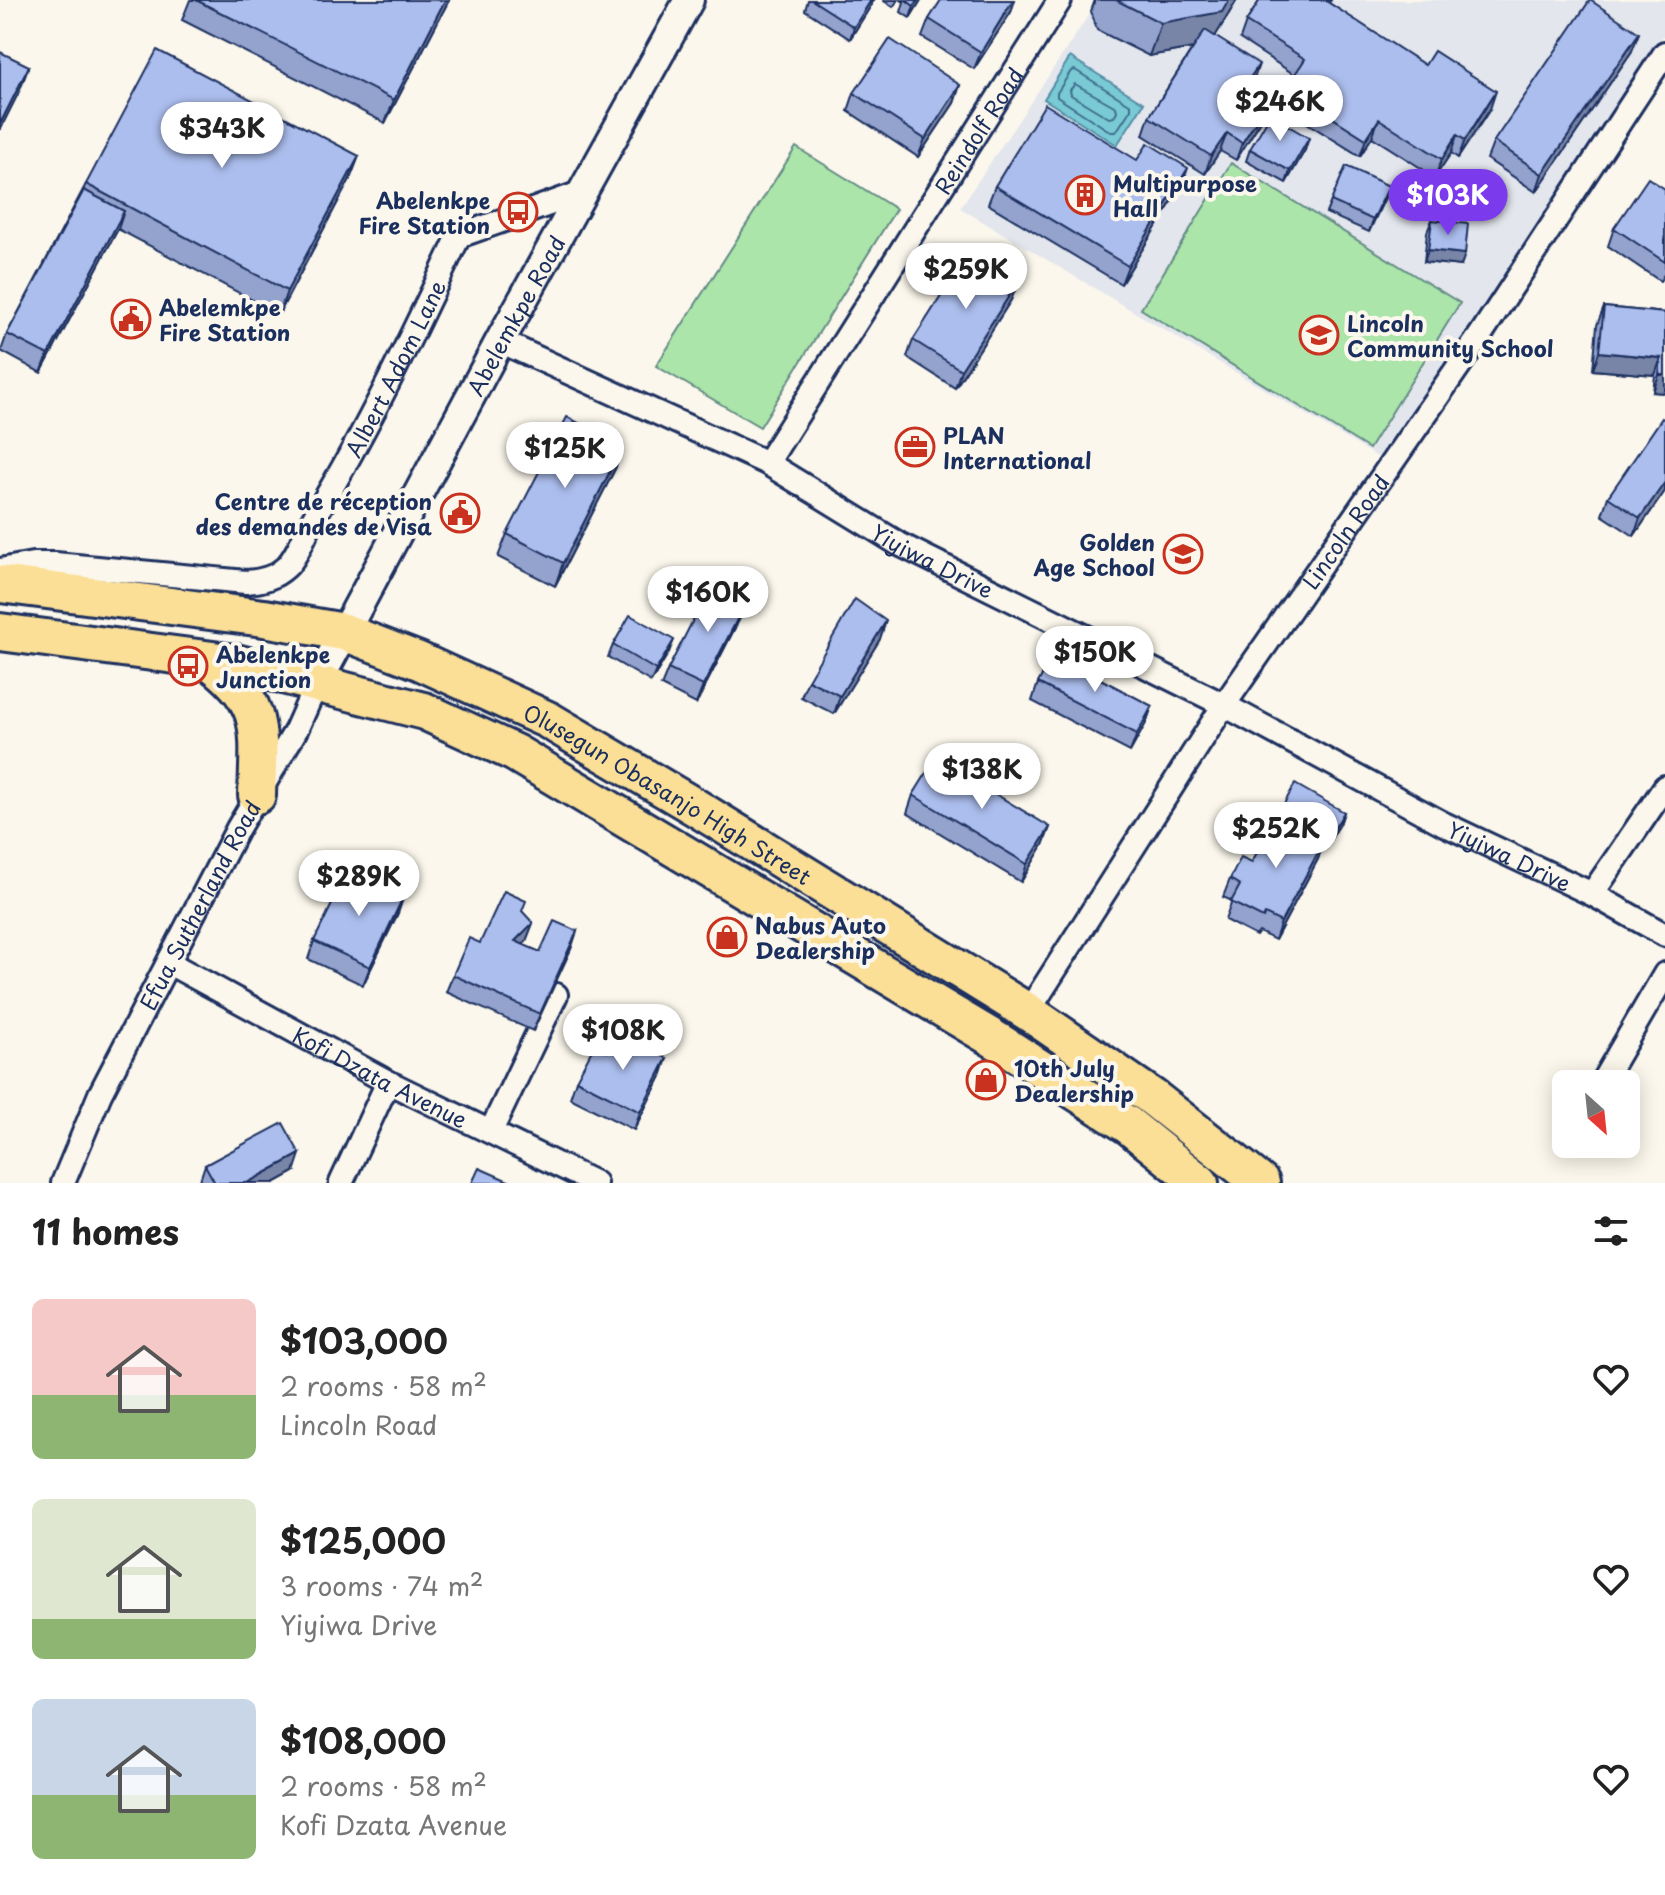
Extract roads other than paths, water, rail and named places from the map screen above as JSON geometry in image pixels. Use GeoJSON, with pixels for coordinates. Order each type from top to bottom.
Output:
{"type":"FeatureCollection","features":[{"type":"Feature","properties":{"kind":"main road","name":"Olusegun Obasanjo High Street"},"geometry":{"type":"LineString","coordinates":[[0,584],[264,618],[344,632],[419,661],[548,720],[1028,1012],[1152,1097],[1261,1183]]}},
{"type":"Feature","properties":{"kind":"main road","name":"Olusegun Obasanjo High Street"},"geometry":{"type":"LineString","coordinates":[[0,632],[276,672],[424,711],[515,753],[999,1042],[1128,1125],[1200,1183]]}},
{"type":"Feature","properties":{"kind":"main road"},"geometry":{"type":"LineString","coordinates":[[208,660],[233,677],[259,729],[257,795]]}},
{"type":"Feature","properties":{"kind":"street","name":"Abelemkpe Road"},"geometry":{"type":"LineString","coordinates":[[344,632],[500,341],[689,0]]}},
{"type":"Feature","properties":{"kind":"street","name":"Reindolf Road"},"geometry":{"type":"LineString","coordinates":[[767,463],[1060,0]]}},
{"type":"Feature","properties":{"kind":"street","name":"Lincoln Road"},"geometry":{"type":"LineString","coordinates":[[1028,1012],[1224,705],[1481,334],[1665,53]]}},
{"type":"Feature","properties":{"kind":"street","name":"Albert Adom Lane"},"geometry":{"type":"LineString","coordinates":[[0,570],[55,564],[246,582],[266,580],[285,568],[370,421],[459,236],[583,192]]}},
{"type":"Feature","properties":{"kind":"street","name":"Yiyiwa Drive"},"geometry":{"type":"LineString","coordinates":[[500,341],[767,463],[899,544],[1224,705],[1444,824],[1592,894],[1665,935]]}},
{"type":"Feature","properties":{"kind":"street","name":"Efua Sutherland Road"},"geometry":{"type":"LineString","coordinates":[[63,1183],[100,1094],[257,795],[296,730],[344,632]]}},
{"type":"Feature","properties":{"kind":"street"},"geometry":{"type":"LineString","coordinates":[[1592,894],[1665,787]]}},
{"type":"Feature","properties":{"kind":"street","name":"Kofi Dzata Avenue"},"geometry":{"type":"LineString","coordinates":[[169,963],[388,1082],[595,1183]]}},
{"type":"Feature","properties":{"kind":"street"},"geometry":{"type":"LineString","coordinates":[[1609,1070],[1665,974]]}},
{"type":"Feature","properties":{"kind":"street"},"geometry":{"type":"LineString","coordinates":[[491,1131],[556,995]]}},
{"type":"Feature","properties":{"kind":"street"},"geometry":{"type":"LineString","coordinates":[[341,1183],[388,1082]]}},
{"type":"Feature","properties":{"kind":"water"},"geometry":{"type":"Polygon","coordinates":[[[1070,57],[1144,103],[1117,145],[1044,99],[1070,57]]]}},
{"type":"Feature","properties":{"kind":"place","name":"Multipurpose Hall"},"geometry":{"type":"Point","coordinates":[1085,195]}},
{"type":"Feature","properties":{"kind":"place","name":"Abelenkpe Fire Station"},"geometry":{"type":"Point","coordinates":[518,212]}},
{"type":"Feature","properties":{"kind":"place","name":"Abelemkpe Fire Station"},"geometry":{"type":"Point","coordinates":[131,319]}},
{"type":"Feature","properties":{"kind":"place","name":"Lincoln Community School"},"geometry":{"type":"Point","coordinates":[1319,335]}},
{"type":"Feature","properties":{"kind":"place","name":"PLAN International"},"geometry":{"type":"Point","coordinates":[915,447]}},
{"type":"Feature","properties":{"kind":"place","name":"Centre de réception des demandes de Visa"},"geometry":{"type":"Point","coordinates":[460,513]}},
{"type":"Feature","properties":{"kind":"place","name":"Golden Age School"},"geometry":{"type":"Point","coordinates":[1183,554]}},
{"type":"Feature","properties":{"kind":"place","name":"Abelenkpe Junction"},"geometry":{"type":"Point","coordinates":[188,666]}},
{"type":"Feature","properties":{"kind":"place","name":"Nabus Auto Dealership"},"geometry":{"type":"Point","coordinates":[727,937]}},
{"type":"Feature","properties":{"kind":"place","name":"10th July Dealership"},"geometry":{"type":"Point","coordinates":[986,1080]}}]}
